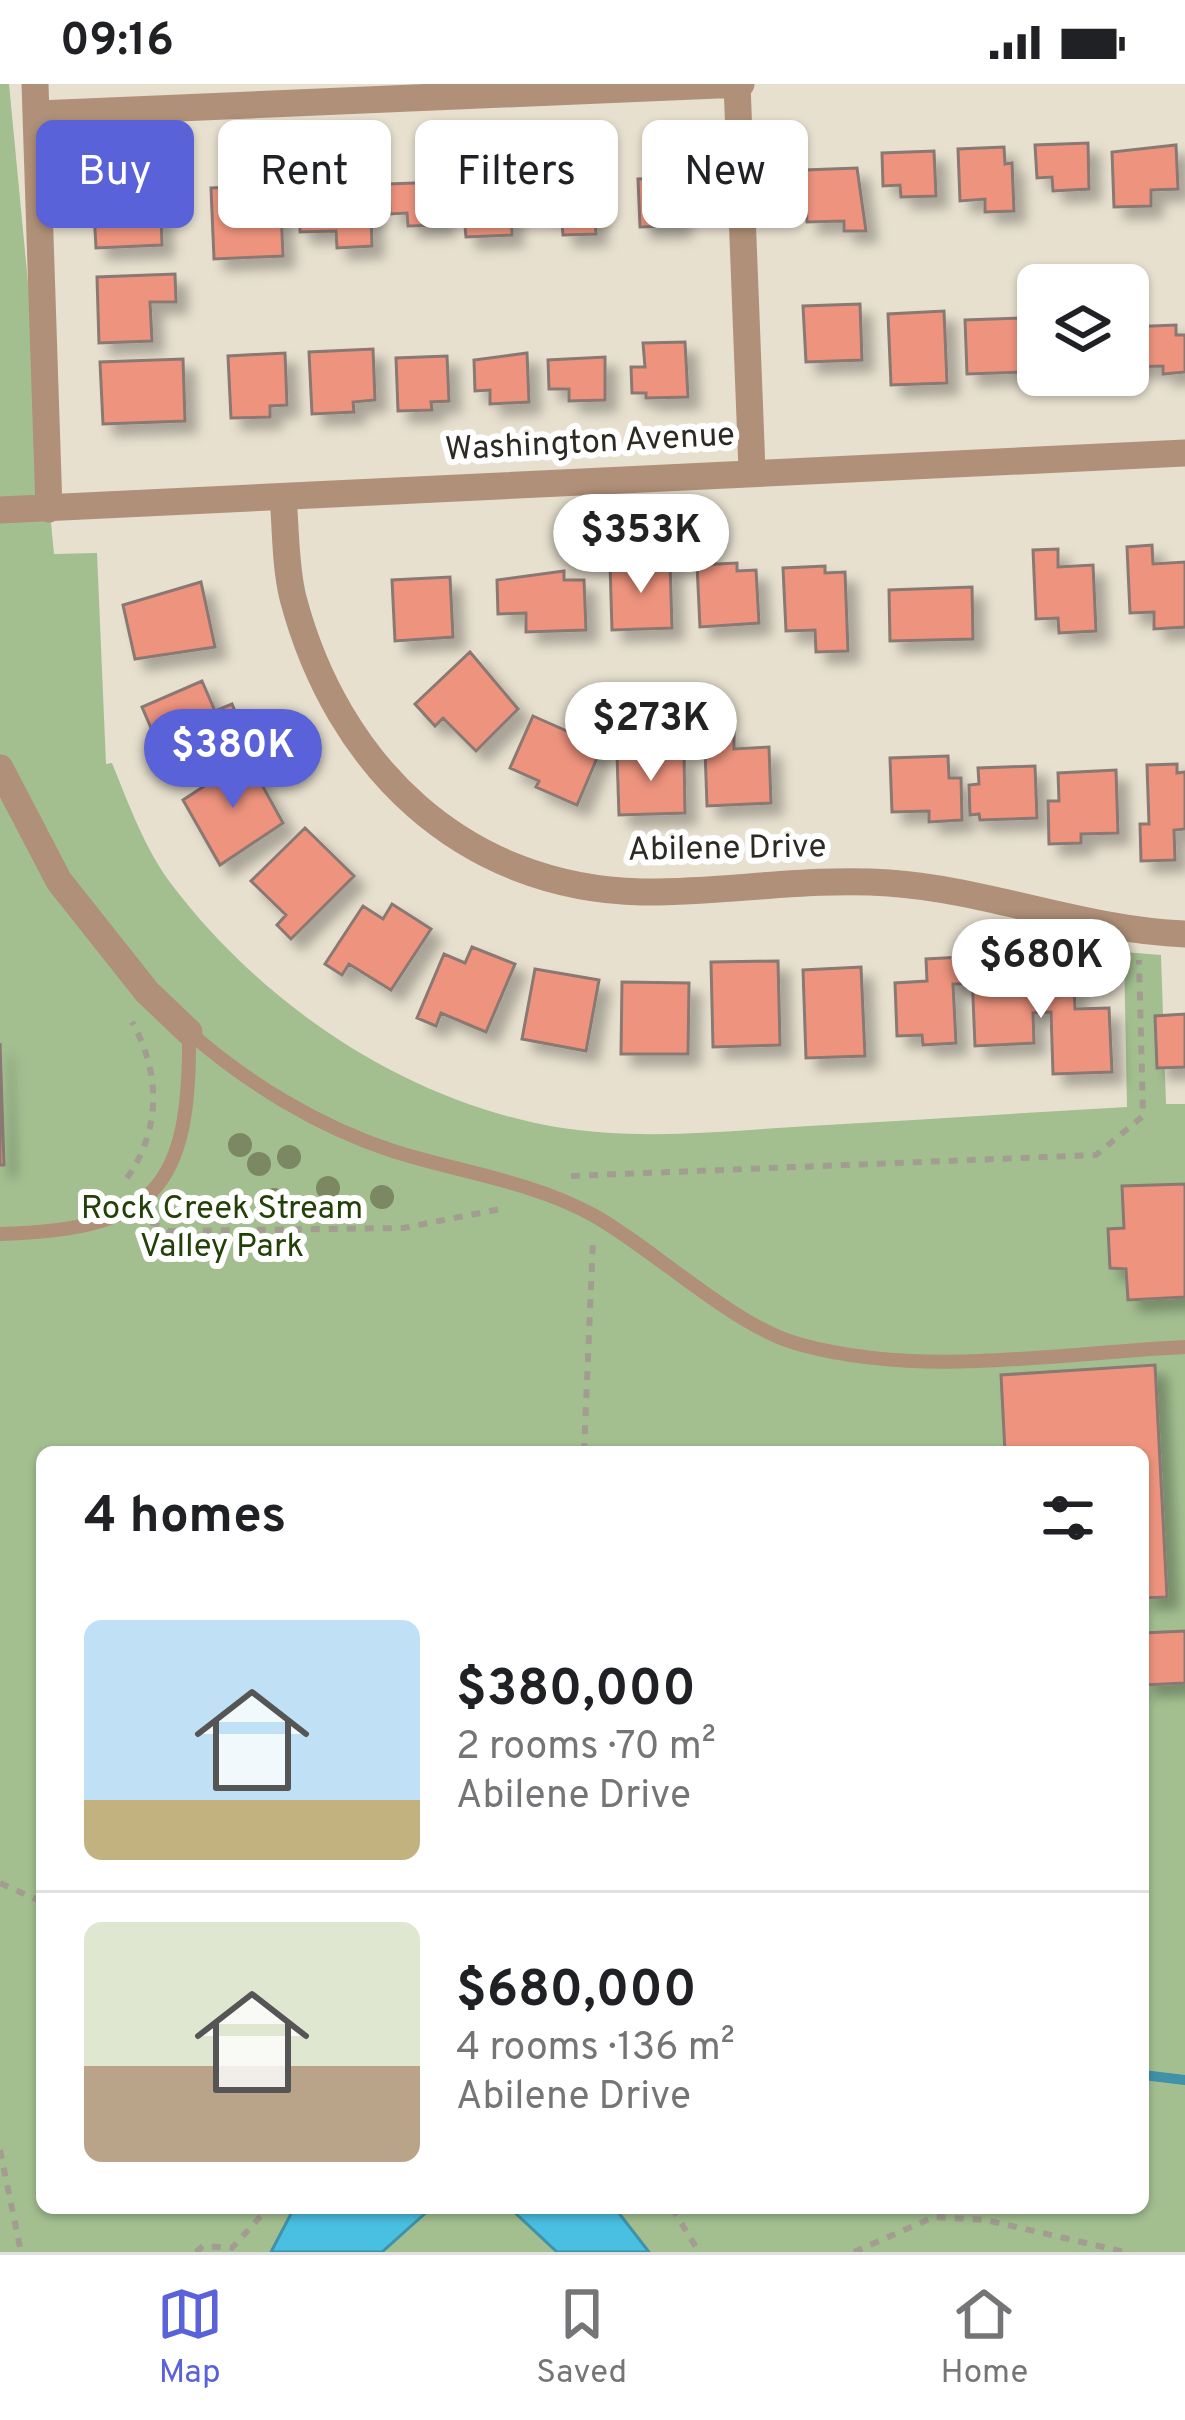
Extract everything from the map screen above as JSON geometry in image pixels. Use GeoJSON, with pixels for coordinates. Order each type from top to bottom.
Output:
{"type":"FeatureCollection","features":[{"type":"Feature","properties":{"kind":"street"},"geometry":{"type":"LineString","coordinates":[[35,84],[49,509]]}},
{"type":"Feature","properties":{"kind":"street"},"geometry":{"type":"LineString","coordinates":[[38,114],[738,84],[752,470]]}},
{"type":"Feature","properties":{"kind":"street","name":"Washington Avenue"},"geometry":{"type":"LineString","coordinates":[[0,510],[752,470],[1185,453]]}},
{"type":"Feature","properties":{"kind":"street","name":"Abilene Drive"},"geometry":{"type":"LineString","coordinates":[[283,498],[291,592],[315,670],[349,735],[399,791],[445,830],[499,860],[574,882],[639,892],[886,882],[1138,932],[1185,934]]}},
{"type":"Feature","properties":{"kind":"street"},"geometry":{"type":"LineString","coordinates":[[0,768],[58,881],[147,992],[189,1032]]}},
{"type":"Feature","properties":{"kind":"lane"},"geometry":{"type":"LineString","coordinates":[[189,1032],[295,1107],[370,1142],[540,1192],[594,1216],[709,1295],[799,1345],[925,1361],[1185,1347]]}},
{"type":"Feature","properties":{"kind":"lane"},"geometry":{"type":"LineString","coordinates":[[0,1234],[68,1232],[103,1224],[136,1209],[153,1193],[171,1160],[183,1112],[189,1032]]}},
{"type":"Feature","properties":{"kind":"path"},"geometry":{"type":"LineString","coordinates":[[568,1176],[1096,1155],[1143,1116],[1138,932]]}},
{"type":"Feature","properties":{"kind":"path"},"geometry":{"type":"LineString","coordinates":[[115,1187],[142,1156],[153,1129],[155,1100],[143,1049],[127,1013]]}},
{"type":"Feature","properties":{"kind":"path"},"geometry":{"type":"LineString","coordinates":[[149,1220],[168,1231],[403,1228],[508,1207]]}},
{"type":"Feature","properties":{"kind":"path"},"geometry":{"type":"LineString","coordinates":[[584,1446],[594,1216]]}},
{"type":"Feature","properties":{"kind":"path"},"geometry":{"type":"LineString","coordinates":[[0,1882],[36,1899]]}},
{"type":"Feature","properties":{"kind":"path"},"geometry":{"type":"LineString","coordinates":[[0,2150],[21,2252]]}},
{"type":"Feature","properties":{"kind":"path"},"geometry":{"type":"LineString","coordinates":[[196,2252],[203,2246],[232,2248],[263,2214]]}},
{"type":"Feature","properties":{"kind":"path"},"geometry":{"type":"LineString","coordinates":[[676,2214],[699,2252]]}},
{"type":"Feature","properties":{"kind":"path"},"geometry":{"type":"LineString","coordinates":[[854,2252],[934,2217],[986,2220],[1124,2252]]}},
{"type":"Feature","properties":{"kind":"green space","name":"Rock Creek Stream Valley Park"},"geometry":{"type":"Polygon","coordinates":[[[0,84],[9,84],[54,554],[97,553],[106,764],[112,763],[146,842],[172,885],[209,929],[294,1008],[392,1071],[445,1095],[500,1114],[588,1131],[714,1132],[1127,1107],[1124,952],[1161,955],[1166,1104],[1185,1104],[1185,2252],[0,2252],[0,84]]]}},
{"type":"Feature","properties":{"kind":"water"},"geometry":{"type":"Polygon","coordinates":[[[291,2214],[425,2214],[382,2252],[271,2252],[291,2214]]]}},
{"type":"Feature","properties":{"kind":"water"},"geometry":{"type":"Polygon","coordinates":[[[516,2214],[620,2214],[649,2252],[557,2252],[516,2214]]]}},
{"type":"Feature","properties":{"kind":"building"},"geometry":{"type":"Polygon","coordinates":[[[1088,143],[1089,189],[1053,191],[1052,177],[1037,178],[1035,145],[1088,143]]]}},
{"type":"Feature","properties":{"kind":"building"},"geometry":{"type":"Polygon","coordinates":[[[1176,145],[1178,189],[1151,190],[1151,206],[1114,207],[1112,152],[1176,145]]]}},
{"type":"Feature","properties":{"kind":"building"},"geometry":{"type":"Polygon","coordinates":[[[1004,147],[1005,164],[1012,163],[1014,211],[985,212],[985,199],[960,201],[958,149],[1004,147]]]}},
{"type":"Feature","properties":{"kind":"building"},"geometry":{"type":"Polygon","coordinates":[[[934,151],[936,196],[901,197],[900,185],[883,186],[882,153],[934,151]]]}},
{"type":"Feature","properties":{"kind":"building"},"geometry":{"type":"Polygon","coordinates":[[[857,168],[866,231],[844,231],[844,221],[808,222],[808,170],[857,168]]]}},
{"type":"Feature","properties":{"kind":"building"},"geometry":{"type":"Polygon","coordinates":[[[638,179],[642,179],[642,227],[640,227],[638,179]]]}},
{"type":"Feature","properties":{"kind":"building"},"geometry":{"type":"Polygon","coordinates":[[[415,183],[415,226],[408,226],[407,213],[391,214],[391,184],[415,183]]]}},
{"type":"Feature","properties":{"kind":"building"},"geometry":{"type":"Polygon","coordinates":[[[211,188],[218,188],[218,228],[282,228],[283,256],[214,259],[211,188]]]}},
{"type":"Feature","properties":{"kind":"building"},"geometry":{"type":"Polygon","coordinates":[[[95,228],[161,228],[162,245],[96,248],[95,228]]]}},
{"type":"Feature","properties":{"kind":"building"},"geometry":{"type":"Polygon","coordinates":[[[300,228],[371,228],[372,246],[337,248],[336,231],[300,232],[300,228]]]}},
{"type":"Feature","properties":{"kind":"building"},"geometry":{"type":"Polygon","coordinates":[[[465,228],[512,228],[512,235],[466,237],[465,228]]]}},
{"type":"Feature","properties":{"kind":"building"},"geometry":{"type":"Polygon","coordinates":[[[562,228],[596,228],[596,234],[563,235],[562,228]]]}},
{"type":"Feature","properties":{"kind":"building"},"geometry":{"type":"Polygon","coordinates":[[[175,274],[176,302],[150,302],[152,341],[99,343],[97,277],[175,274]]]}},
{"type":"Feature","properties":{"kind":"building"},"geometry":{"type":"Polygon","coordinates":[[[860,304],[862,360],[806,362],[803,306],[860,304]]]}},
{"type":"Feature","properties":{"kind":"building"},"geometry":{"type":"Polygon","coordinates":[[[944,311],[947,383],[891,385],[888,314],[944,311]]]}},
{"type":"Feature","properties":{"kind":"building"},"geometry":{"type":"Polygon","coordinates":[[[1017,318],[1017,372],[967,374],[965,320],[1017,318]]]}},
{"type":"Feature","properties":{"kind":"building"},"geometry":{"type":"Polygon","coordinates":[[[1176,325],[1176,335],[1185,335],[1185,372],[1163,374],[1163,366],[1149,366],[1149,326],[1176,325]]]}},
{"type":"Feature","properties":{"kind":"building"},"geometry":{"type":"Polygon","coordinates":[[[685,342],[688,397],[646,398],[646,393],[632,393],[631,367],[645,367],[643,343],[685,342]]]}},
{"type":"Feature","properties":{"kind":"building"},"geometry":{"type":"Polygon","coordinates":[[[373,349],[375,400],[353,402],[354,412],[312,414],[309,352],[373,349]]]}},
{"type":"Feature","properties":{"kind":"building"},"geometry":{"type":"Polygon","coordinates":[[[285,353],[287,405],[270,406],[270,417],[231,418],[228,356],[285,353]]]}},
{"type":"Feature","properties":{"kind":"building"},"geometry":{"type":"Polygon","coordinates":[[[527,353],[529,402],[490,404],[490,390],[475,391],[474,360],[527,353]]]}},
{"type":"Feature","properties":{"kind":"building"},"geometry":{"type":"Polygon","coordinates":[[[447,356],[449,401],[431,402],[432,410],[398,411],[396,358],[447,356]]]}},
{"type":"Feature","properties":{"kind":"building"},"geometry":{"type":"Polygon","coordinates":[[[605,357],[605,400],[569,401],[569,389],[549,389],[548,360],[605,357]]]}},
{"type":"Feature","properties":{"kind":"building"},"geometry":{"type":"Polygon","coordinates":[[[183,359],[185,421],[103,424],[100,362],[183,359]]]}},
{"type":"Feature","properties":{"kind":"building"},"geometry":{"type":"Polygon","coordinates":[[[1152,545],[1153,564],[1185,562],[1185,627],[1154,629],[1154,612],[1130,613],[1127,547],[1152,545]]]}},
{"type":"Feature","properties":{"kind":"building"},"geometry":{"type":"Polygon","coordinates":[[[1058,549],[1058,567],[1093,565],[1096,631],[1059,633],[1058,618],[1036,619],[1033,550],[1058,549]]]}},
{"type":"Feature","properties":{"kind":"building"},"geometry":{"type":"Polygon","coordinates":[[[670,562],[672,628],[612,630],[610,564],[670,562]]]}},
{"type":"Feature","properties":{"kind":"building"},"geometry":{"type":"Polygon","coordinates":[[[737,563],[737,571],[756,570],[759,623],[700,627],[697,565],[737,563]]]}},
{"type":"Feature","properties":{"kind":"building"},"geometry":{"type":"Polygon","coordinates":[[[825,566],[825,573],[845,572],[848,651],[816,652],[815,630],[786,631],[783,568],[825,566]]]}},
{"type":"Feature","properties":{"kind":"building"},"geometry":{"type":"Polygon","coordinates":[[[564,571],[564,580],[584,580],[586,630],[526,632],[526,613],[498,614],[497,580],[564,571]]]}},
{"type":"Feature","properties":{"kind":"building"},"geometry":{"type":"Polygon","coordinates":[[[450,577],[453,637],[395,641],[392,580],[450,577]]]}},
{"type":"Feature","properties":{"kind":"building"},"geometry":{"type":"Polygon","coordinates":[[[201,582],[215,647],[135,659],[123,605],[201,582]]]}},
{"type":"Feature","properties":{"kind":"building"},"geometry":{"type":"Polygon","coordinates":[[[972,587],[973,639],[890,641],[889,590],[972,587]]]}},
{"type":"Feature","properties":{"kind":"building"},"geometry":{"type":"Polygon","coordinates":[[[470,652],[518,709],[476,751],[443,718],[435,726],[415,704],[470,652]]]}},
{"type":"Feature","properties":{"kind":"building"},"geometry":{"type":"Polygon","coordinates":[[[202,681],[215,711],[232,704],[245,736],[168,767],[142,707],[202,681]]]}},
{"type":"Feature","properties":{"kind":"building"},"geometry":{"type":"Polygon","coordinates":[[[533,716],[596,744],[594,749],[600,751],[577,805],[536,787],[539,781],[510,768],[533,716]]]}},
{"type":"Feature","properties":{"kind":"building"},"geometry":{"type":"Polygon","coordinates":[[[734,731],[734,749],[769,747],[771,803],[707,806],[705,750],[712,750],[711,732],[734,731]]]}},
{"type":"Feature","properties":{"kind":"building"},"geometry":{"type":"Polygon","coordinates":[[[684,754],[685,813],[619,815],[617,756],[684,754]]]}},
{"type":"Feature","properties":{"kind":"building"},"geometry":{"type":"Polygon","coordinates":[[[948,756],[949,778],[961,778],[962,820],[929,822],[929,811],[892,812],[890,758],[948,756]]]}},
{"type":"Feature","properties":{"kind":"building"},"geometry":{"type":"Polygon","coordinates":[[[247,758],[283,823],[220,865],[183,800],[247,758]]]}},
{"type":"Feature","properties":{"kind":"building"},"geometry":{"type":"Polygon","coordinates":[[[1177,764],[1177,773],[1185,772],[1185,829],[1174,830],[1175,860],[1141,861],[1140,824],[1149,824],[1147,765],[1177,764]]]}},
{"type":"Feature","properties":{"kind":"building"},"geometry":{"type":"Polygon","coordinates":[[[1035,766],[1037,818],[980,820],[979,814],[970,815],[969,785],[979,784],[978,768],[1035,766]]]}},
{"type":"Feature","properties":{"kind":"building"},"geometry":{"type":"Polygon","coordinates":[[[1116,770],[1118,833],[1081,834],[1081,843],[1049,844],[1048,801],[1059,801],[1058,773],[1116,770]]]}},
{"type":"Feature","properties":{"kind":"building"},"geometry":{"type":"Polygon","coordinates":[[[305,828],[354,876],[291,939],[277,925],[286,915],[251,881],[305,828]]]}},
{"type":"Feature","properties":{"kind":"building"},"geometry":{"type":"Polygon","coordinates":[[[392,904],[431,929],[391,990],[349,964],[342,975],[325,964],[363,906],[383,919],[392,904]]]}},
{"type":"Feature","properties":{"kind":"building"},"geometry":{"type":"Polygon","coordinates":[[[472,947],[515,964],[486,1032],[441,1013],[436,1026],[417,1018],[444,954],[465,963],[472,947]]]}},
{"type":"Feature","properties":{"kind":"building"},"geometry":{"type":"Polygon","coordinates":[[[962,957],[963,984],[953,984],[956,1043],[923,1045],[922,1035],[897,1036],[895,983],[927,981],[926,959],[962,957]]]}},
{"type":"Feature","properties":{"kind":"building"},"geometry":{"type":"Polygon","coordinates":[[[778,961],[780,1045],[713,1047],[711,962],[778,961]]]}},
{"type":"Feature","properties":{"kind":"building"},"geometry":{"type":"Polygon","coordinates":[[[861,967],[865,1056],[806,1058],[803,970],[861,967]]]}},
{"type":"Feature","properties":{"kind":"building"},"geometry":{"type":"Polygon","coordinates":[[[535,969],[599,980],[586,1051],[522,1039],[535,969]]]}},
{"type":"Feature","properties":{"kind":"building"},"geometry":{"type":"Polygon","coordinates":[[[1038,973],[1039,987],[1074,985],[1075,1009],[1109,1008],[1112,1072],[1053,1074],[1051,1012],[1033,1013],[1034,1043],[975,1046],[972,975],[1038,973]]]}},
{"type":"Feature","properties":{"kind":"building"},"geometry":{"type":"Polygon","coordinates":[[[622,982],[689,983],[688,1054],[621,1054],[622,982]]]}},
{"type":"Feature","properties":{"kind":"building"},"geometry":{"type":"Polygon","coordinates":[[[1185,1014],[1185,1067],[1157,1068],[1155,1016],[1185,1014]]]}},
{"type":"Feature","properties":{"kind":"building"},"geometry":{"type":"Polygon","coordinates":[[[0,1043],[4,1165],[0,1165],[0,1043]]]}},
{"type":"Feature","properties":{"kind":"building"},"geometry":{"type":"Polygon","coordinates":[[[1185,1184],[1185,1297],[1128,1300],[1126,1269],[1110,1268],[1108,1229],[1124,1228],[1122,1186],[1185,1184]]]}},
{"type":"Feature","properties":{"kind":"building"},"geometry":{"type":"Polygon","coordinates":[[[1155,1365],[1167,1597],[1149,1598],[1149,1446],[1005,1446],[1001,1375],[1155,1365]]]}},
{"type":"Feature","properties":{"kind":"building"},"geometry":{"type":"Polygon","coordinates":[[[1185,1631],[1185,1683],[1149,1685],[1149,1633],[1185,1631]]]}},
{"type":"Feature","properties":{"kind":"waterway"},"geometry":{"type":"LineString","coordinates":[[1149,2076],[1185,2080]]}}]}
